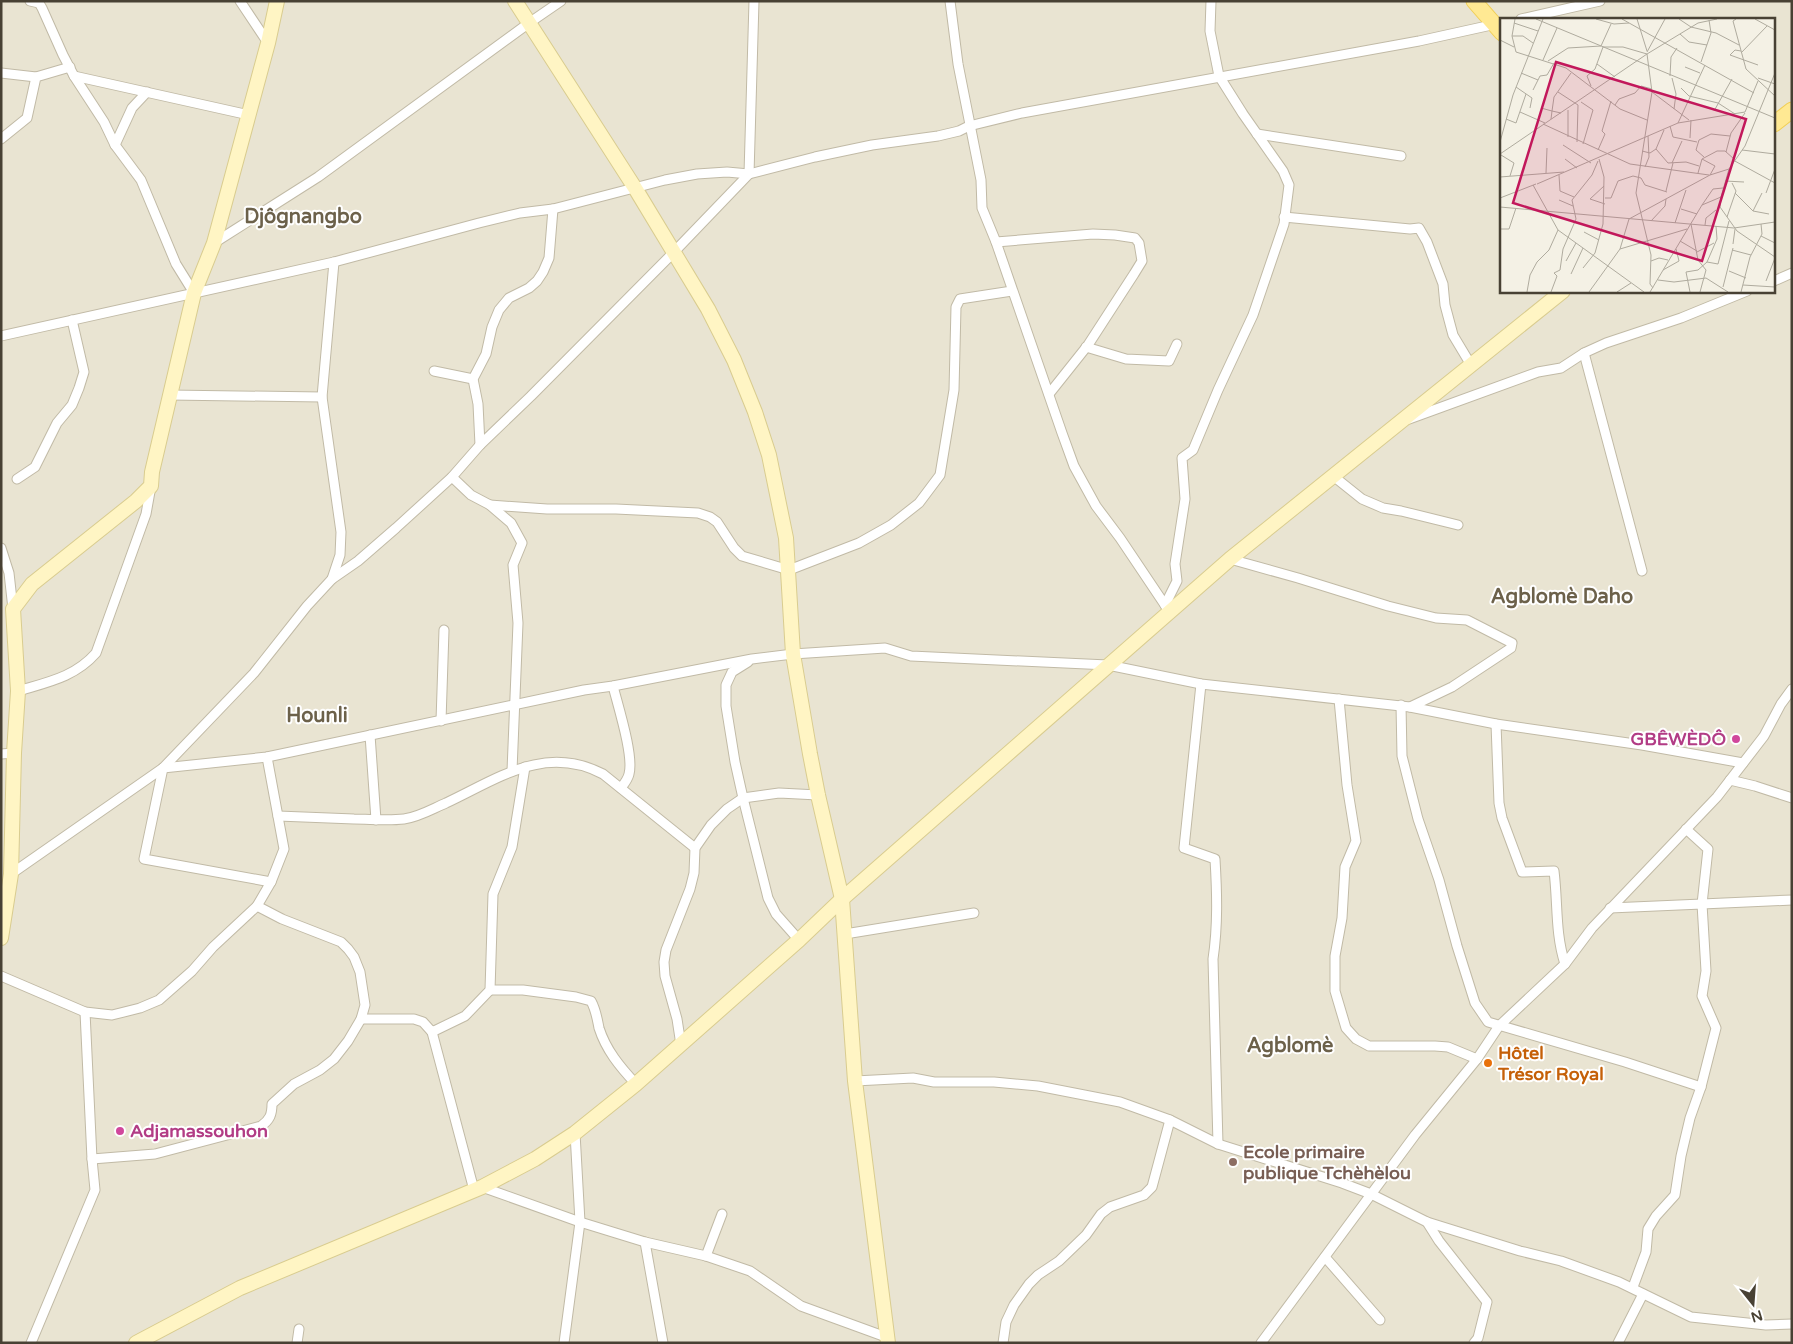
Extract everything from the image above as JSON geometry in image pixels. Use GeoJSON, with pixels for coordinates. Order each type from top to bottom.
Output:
{"type":"FeatureCollection","features":[{"type":"Feature","properties":{"kind":"main road"},"geometry":{"type":"LineString","coordinates":[[1474,1],[1500,27]]}},
{"type":"Feature","properties":{"kind":"main road"},"geometry":{"type":"LineString","coordinates":[[1776,122],[1792,110]]}},
{"type":"Feature","properties":{"kind":"street"},"geometry":{"type":"LineString","coordinates":[[30,1],[38,3],[42,8],[74,76],[104,122],[115,144],[141,180],[176,264],[194,293]]}},
{"type":"Feature","properties":{"kind":"street"},"geometry":{"type":"LineString","coordinates":[[240,1],[268,43]]}},
{"type":"Feature","properties":{"kind":"street"},"geometry":{"type":"LineString","coordinates":[[18,691],[57,680],[77,671],[96,653],[146,514],[152,472],[194,293],[214,243],[268,43],[277,1]]}},
{"type":"Feature","properties":{"kind":"street"},"geometry":{"type":"LineString","coordinates":[[478,1188],[645,1242],[706,1256],[750,1271],[802,1306],[887,1340],[856,1082],[842,899],[818,795],[793,654],[786,538],[769,455],[755,412],[734,360],[712,317],[635,188],[515,1]]}},
{"type":"Feature","properties":{"kind":"street"},"geometry":{"type":"LineString","coordinates":[[214,243],[318,178],[561,1]]}},
{"type":"Feature","properties":{"kind":"street"},"geometry":{"type":"LineString","coordinates":[[11,874],[163,768],[254,673],[307,606],[332,579],[358,561],[390,534],[452,476],[480,445],[674,252],[749,174],[754,1]]}},
{"type":"Feature","properties":{"kind":"street"},"geometry":{"type":"LineString","coordinates":[[950,1],[958,64],[981,180],[982,208],[996,242],[1074,466],[1096,506],[1167,608]]}},
{"type":"Feature","properties":{"kind":"street"},"geometry":{"type":"LineString","coordinates":[[1167,608],[1177,581],[1175,564],[1185,499],[1182,458],[1193,450],[1218,390],[1253,315],[1284,217],[1290,185],[1283,171],[1220,76],[1210,30],[1211,1]]}},
{"type":"Feature","properties":{"kind":"street"},"geometry":{"type":"LineString","coordinates":[[1525,18],[1600,1]]}},
{"type":"Feature","properties":{"kind":"street"},"geometry":{"type":"LineString","coordinates":[[1,336],[334,262],[479,223],[553,209],[665,180],[697,174],[727,172],[749,174],[862,147],[938,136],[1022,113],[1500,27]]}},
{"type":"Feature","properties":{"kind":"street"},"geometry":{"type":"LineString","coordinates":[[1,73],[36,77],[70,67]]}},
{"type":"Feature","properties":{"kind":"street"},"geometry":{"type":"LineString","coordinates":[[74,76],[248,115]]}},
{"type":"Feature","properties":{"kind":"street"},"geometry":{"type":"LineString","coordinates":[[1,139],[27,118],[36,77]]}},
{"type":"Feature","properties":{"kind":"street"},"geometry":{"type":"LineString","coordinates":[[115,144],[132,108],[148,92]]}},
{"type":"Feature","properties":{"kind":"street"},"geometry":{"type":"LineString","coordinates":[[1257,134],[1401,156]]}},
{"type":"Feature","properties":{"kind":"street"},"geometry":{"type":"LineString","coordinates":[[480,445],[478,404],[473,379],[486,354],[498,310],[509,298],[529,288],[537,281],[546,265],[549,258],[553,209]]}},
{"type":"Feature","properties":{"kind":"street"},"geometry":{"type":"LineString","coordinates":[[1284,217],[1410,229],[1419,228],[1427,242],[1443,284],[1445,305],[1453,335],[1471,365]]}},
{"type":"Feature","properties":{"kind":"street"},"geometry":{"type":"LineString","coordinates":[[996,242],[1093,234],[1135,238],[1139,243],[1142,261],[1086,347],[1049,394]]}},
{"type":"Feature","properties":{"kind":"street"},"geometry":{"type":"LineString","coordinates":[[332,579],[340,555],[341,532],[322,397],[334,262]]}},
{"type":"Feature","properties":{"kind":"street"},"geometry":{"type":"LineString","coordinates":[[1776,280],[1792,273]]}},
{"type":"Feature","properties":{"kind":"street"},"geometry":{"type":"LineString","coordinates":[[490,505],[547,509],[616,509],[698,513],[710,517],[717,522],[734,548],[742,556],[749,560],[789,570],[859,543],[891,525],[919,503],[940,475],[954,390],[956,307],[960,299],[1012,291]]}},
{"type":"Feature","properties":{"kind":"street"},"geometry":{"type":"LineString","coordinates":[[136,1343],[240,1288],[478,1188],[535,1159],[575,1133],[681,1045],[842,899],[1108,666],[1167,608],[1562,292]]}},
{"type":"Feature","properties":{"kind":"street"},"geometry":{"type":"LineString","coordinates":[[1395,424],[1538,372],[1561,368],[1584,353],[1606,343],[1680,318],[1745,292]]}},
{"type":"Feature","properties":{"kind":"street"},"geometry":{"type":"LineString","coordinates":[[17,479],[35,467],[57,423],[72,404],[79,388],[84,372],[72,320]]}},
{"type":"Feature","properties":{"kind":"street"},"geometry":{"type":"LineString","coordinates":[[1086,347],[1126,359],[1169,361],[1177,344]]}},
{"type":"Feature","properties":{"kind":"street"},"geometry":{"type":"LineString","coordinates":[[1584,353],[1642,571]]}},
{"type":"Feature","properties":{"kind":"street"},"geometry":{"type":"LineString","coordinates":[[434,371],[473,379]]}},
{"type":"Feature","properties":{"kind":"street"},"geometry":{"type":"LineString","coordinates":[[169,395],[322,397]]}},
{"type":"Feature","properties":{"kind":"street"},"geometry":{"type":"LineString","coordinates":[[452,476],[471,495],[490,505],[511,523],[522,544],[513,565],[518,623],[512,771]]}},
{"type":"Feature","properties":{"kind":"street"},"geometry":{"type":"LineString","coordinates":[[1332,476],[1362,499],[1383,508],[1458,526]]}},
{"type":"Feature","properties":{"kind":"street"},"geometry":{"type":"LineString","coordinates":[[13,609],[32,584],[136,501],[150,486]]}},
{"type":"Feature","properties":{"kind":"street"},"geometry":{"type":"LineString","coordinates":[[1,548],[8,573],[13,609],[18,691],[8,754],[11,874],[1,938]]}},
{"type":"Feature","properties":{"kind":"street"},"geometry":{"type":"LineString","coordinates":[[1230,558],[1388,606],[1436,618],[1467,620],[1512,643],[1510,648],[1452,687],[1406,706]]}},
{"type":"Feature","properties":{"kind":"street"},"geometry":{"type":"LineString","coordinates":[[441,721],[444,630]]}},
{"type":"Feature","properties":{"kind":"street"},"geometry":{"type":"LineString","coordinates":[[163,768],[267,757],[584,690],[614,686],[752,659],[793,654],[884,648],[911,656],[1108,666],[1202,684],[1406,706],[1496,724],[1642,744],[1744,763]]}},
{"type":"Feature","properties":{"kind":"street"},"geometry":{"type":"LineString","coordinates":[[752,659],[732,672],[726,685],[726,706],[743,798],[768,898],[776,914],[799,940]]}},
{"type":"Feature","properties":{"kind":"street"},"geometry":{"type":"LineString","coordinates":[[1202,684],[1184,848],[1215,859],[1218,905],[1213,967],[1218,1144]]}},
{"type":"Feature","properties":{"kind":"street"},"geometry":{"type":"LineString","coordinates":[[614,686],[624,725],[629,758],[629,774],[621,788]]}},
{"type":"Feature","properties":{"kind":"street"},"geometry":{"type":"LineString","coordinates":[[1261,1343],[1415,1135],[1476,1059],[1498,1026],[1565,964],[1592,928],[1610,908],[1717,797],[1764,736],[1781,704],[1792,690]]}},
{"type":"Feature","properties":{"kind":"street"},"geometry":{"type":"LineString","coordinates":[[1339,699],[1347,785],[1356,841],[1345,868],[1342,918],[1335,956],[1334,992],[1342,1019],[1351,1035],[1369,1046],[1435,1046],[1448,1048],[1476,1059]]}},
{"type":"Feature","properties":{"kind":"street"},"geometry":{"type":"LineString","coordinates":[[1406,706],[1402,756],[1418,818],[1439,880],[1456,946],[1475,1003],[1488,1022],[1625,1062],[1701,1087]]}},
{"type":"Feature","properties":{"kind":"street"},"geometry":{"type":"LineString","coordinates":[[1496,724],[1498,781],[1502,818],[1522,872],[1554,871],[1557,903],[1556,920],[1565,964]]}},
{"type":"Feature","properties":{"kind":"street"},"geometry":{"type":"LineString","coordinates":[[370,736],[376,820]]}},
{"type":"Feature","properties":{"kind":"street"},"geometry":{"type":"LineString","coordinates":[[1,976],[85,1012],[112,1015],[140,1008],[159,1000],[192,971],[213,947],[258,906],[271,882],[284,849],[267,757]]}},
{"type":"Feature","properties":{"kind":"street"},"geometry":{"type":"LineString","coordinates":[[278,816],[376,820],[404,819],[421,814],[512,771],[548,762],[576,763],[603,774],[694,848]]}},
{"type":"Feature","properties":{"kind":"street"},"geometry":{"type":"LineString","coordinates":[[432,1032],[465,1016],[490,990],[493,894],[512,847],[525,767]]}},
{"type":"Feature","properties":{"kind":"street"},"geometry":{"type":"LineString","coordinates":[[163,768],[144,858],[271,882]]}},
{"type":"Feature","properties":{"kind":"street"},"geometry":{"type":"LineString","coordinates":[[1730,780],[1792,798]]}},
{"type":"Feature","properties":{"kind":"street"},"geometry":{"type":"LineString","coordinates":[[681,1045],[677,1019],[665,976],[664,962],[666,950],[690,889],[694,873],[694,848],[711,825],[727,809],[743,798],[779,793],[818,795]]}},
{"type":"Feature","properties":{"kind":"street"},"geometry":{"type":"LineString","coordinates":[[1633,1287],[1646,1252],[1648,1229],[1656,1216],[1675,1195],[1690,1118],[1701,1087],[1716,1028],[1702,996],[1706,971],[1702,904],[1708,849],[1686,829]]}},
{"type":"Feature","properties":{"kind":"street"},"geometry":{"type":"LineString","coordinates":[[1610,908],[1792,900]]}},
{"type":"Feature","properties":{"kind":"street"},"geometry":{"type":"LineString","coordinates":[[92,1159],[155,1154],[261,1126],[270,1117],[272,1104],[294,1084],[320,1070],[334,1059],[348,1041],[361,1019],[365,1005],[360,972],[348,948],[341,942],[282,919],[258,906]]}},
{"type":"Feature","properties":{"kind":"street"},"geometry":{"type":"LineString","coordinates":[[845,934],[974,913]]}},
{"type":"Feature","properties":{"kind":"street"},"geometry":{"type":"LineString","coordinates":[[490,990],[523,990],[576,997],[591,1001],[610,1053],[636,1084]]}},
{"type":"Feature","properties":{"kind":"street"},"geometry":{"type":"LineString","coordinates":[[32,1343],[95,1190],[85,1012]]}},
{"type":"Feature","properties":{"kind":"street"},"geometry":{"type":"LineString","coordinates":[[361,1019],[414,1019],[423,1022],[432,1032],[478,1188]]}},
{"type":"Feature","properties":{"kind":"street"},"geometry":{"type":"LineString","coordinates":[[856,1082],[913,1078],[934,1082],[994,1082],[1038,1086],[1120,1102],[1170,1120],[1218,1144],[1371,1194],[1427,1222],[1520,1251],[1561,1261],[1633,1287],[1643,1294],[1691,1317],[1766,1325],[1792,1324]]}},
{"type":"Feature","properties":{"kind":"street"},"geometry":{"type":"LineString","coordinates":[[1003,1343],[1006,1322],[1014,1305],[1029,1284],[1038,1275],[1059,1261],[1086,1235],[1102,1214],[1110,1207],[1144,1195],[1152,1186],[1170,1120]]}},
{"type":"Feature","properties":{"kind":"street"},"geometry":{"type":"LineString","coordinates":[[564,1343],[580,1222],[575,1133]]}},
{"type":"Feature","properties":{"kind":"street"},"geometry":{"type":"LineString","coordinates":[[706,1256],[722,1214]]}},
{"type":"Feature","properties":{"kind":"street"},"geometry":{"type":"LineString","coordinates":[[1427,1222],[1439,1242],[1487,1302],[1478,1338],[1474,1343]]}},
{"type":"Feature","properties":{"kind":"street"},"geometry":{"type":"LineString","coordinates":[[645,1242],[663,1343]]}},
{"type":"Feature","properties":{"kind":"street"},"geometry":{"type":"LineString","coordinates":[[1325,1257],[1380,1320]]}},
{"type":"Feature","properties":{"kind":"street"},"geometry":{"type":"LineString","coordinates":[[1618,1343],[1643,1294]]}},
{"type":"Feature","properties":{"kind":"street"},"geometry":{"type":"LineString","coordinates":[[297,1343],[300,1329]]}},
{"type":"Feature","properties":{"kind":"shaded area"},"geometry":{"type":"Polygon","coordinates":[[[1,1],[1792,1],[1792,1343],[1,1343],[1,1]]]}},
{"type":"Feature","properties":{"kind":"place","name":"GBÊWÈDÔ"},"geometry":{"type":"Point","coordinates":[1736,739]}},
{"type":"Feature","properties":{"kind":"place","name":"Hôtel Trésor Royal"},"geometry":{"type":"Point","coordinates":[1488,1063]}},
{"type":"Feature","properties":{"kind":"place","name":"Adjamassouhon"},"geometry":{"type":"Point","coordinates":[120,1131]}},
{"type":"Feature","properties":{"kind":"place","name":"Ecole primaire publique Tchèhèlou"},"geometry":{"type":"Point","coordinates":[1233,1162]}},
{"type":"Feature","properties":{"kind":"district","name":"Djôgnangbo"},"geometry":{"type":"Point","coordinates":[303,216]}},
{"type":"Feature","properties":{"kind":"district","name":"Agblomè Daho"},"geometry":{"type":"Point","coordinates":[1562,596]}},
{"type":"Feature","properties":{"kind":"district","name":"Hounli"},"geometry":{"type":"Point","coordinates":[317,715]}},
{"type":"Feature","properties":{"kind":"district","name":"Agblomè"},"geometry":{"type":"Point","coordinates":[1290,1045]}}]}
